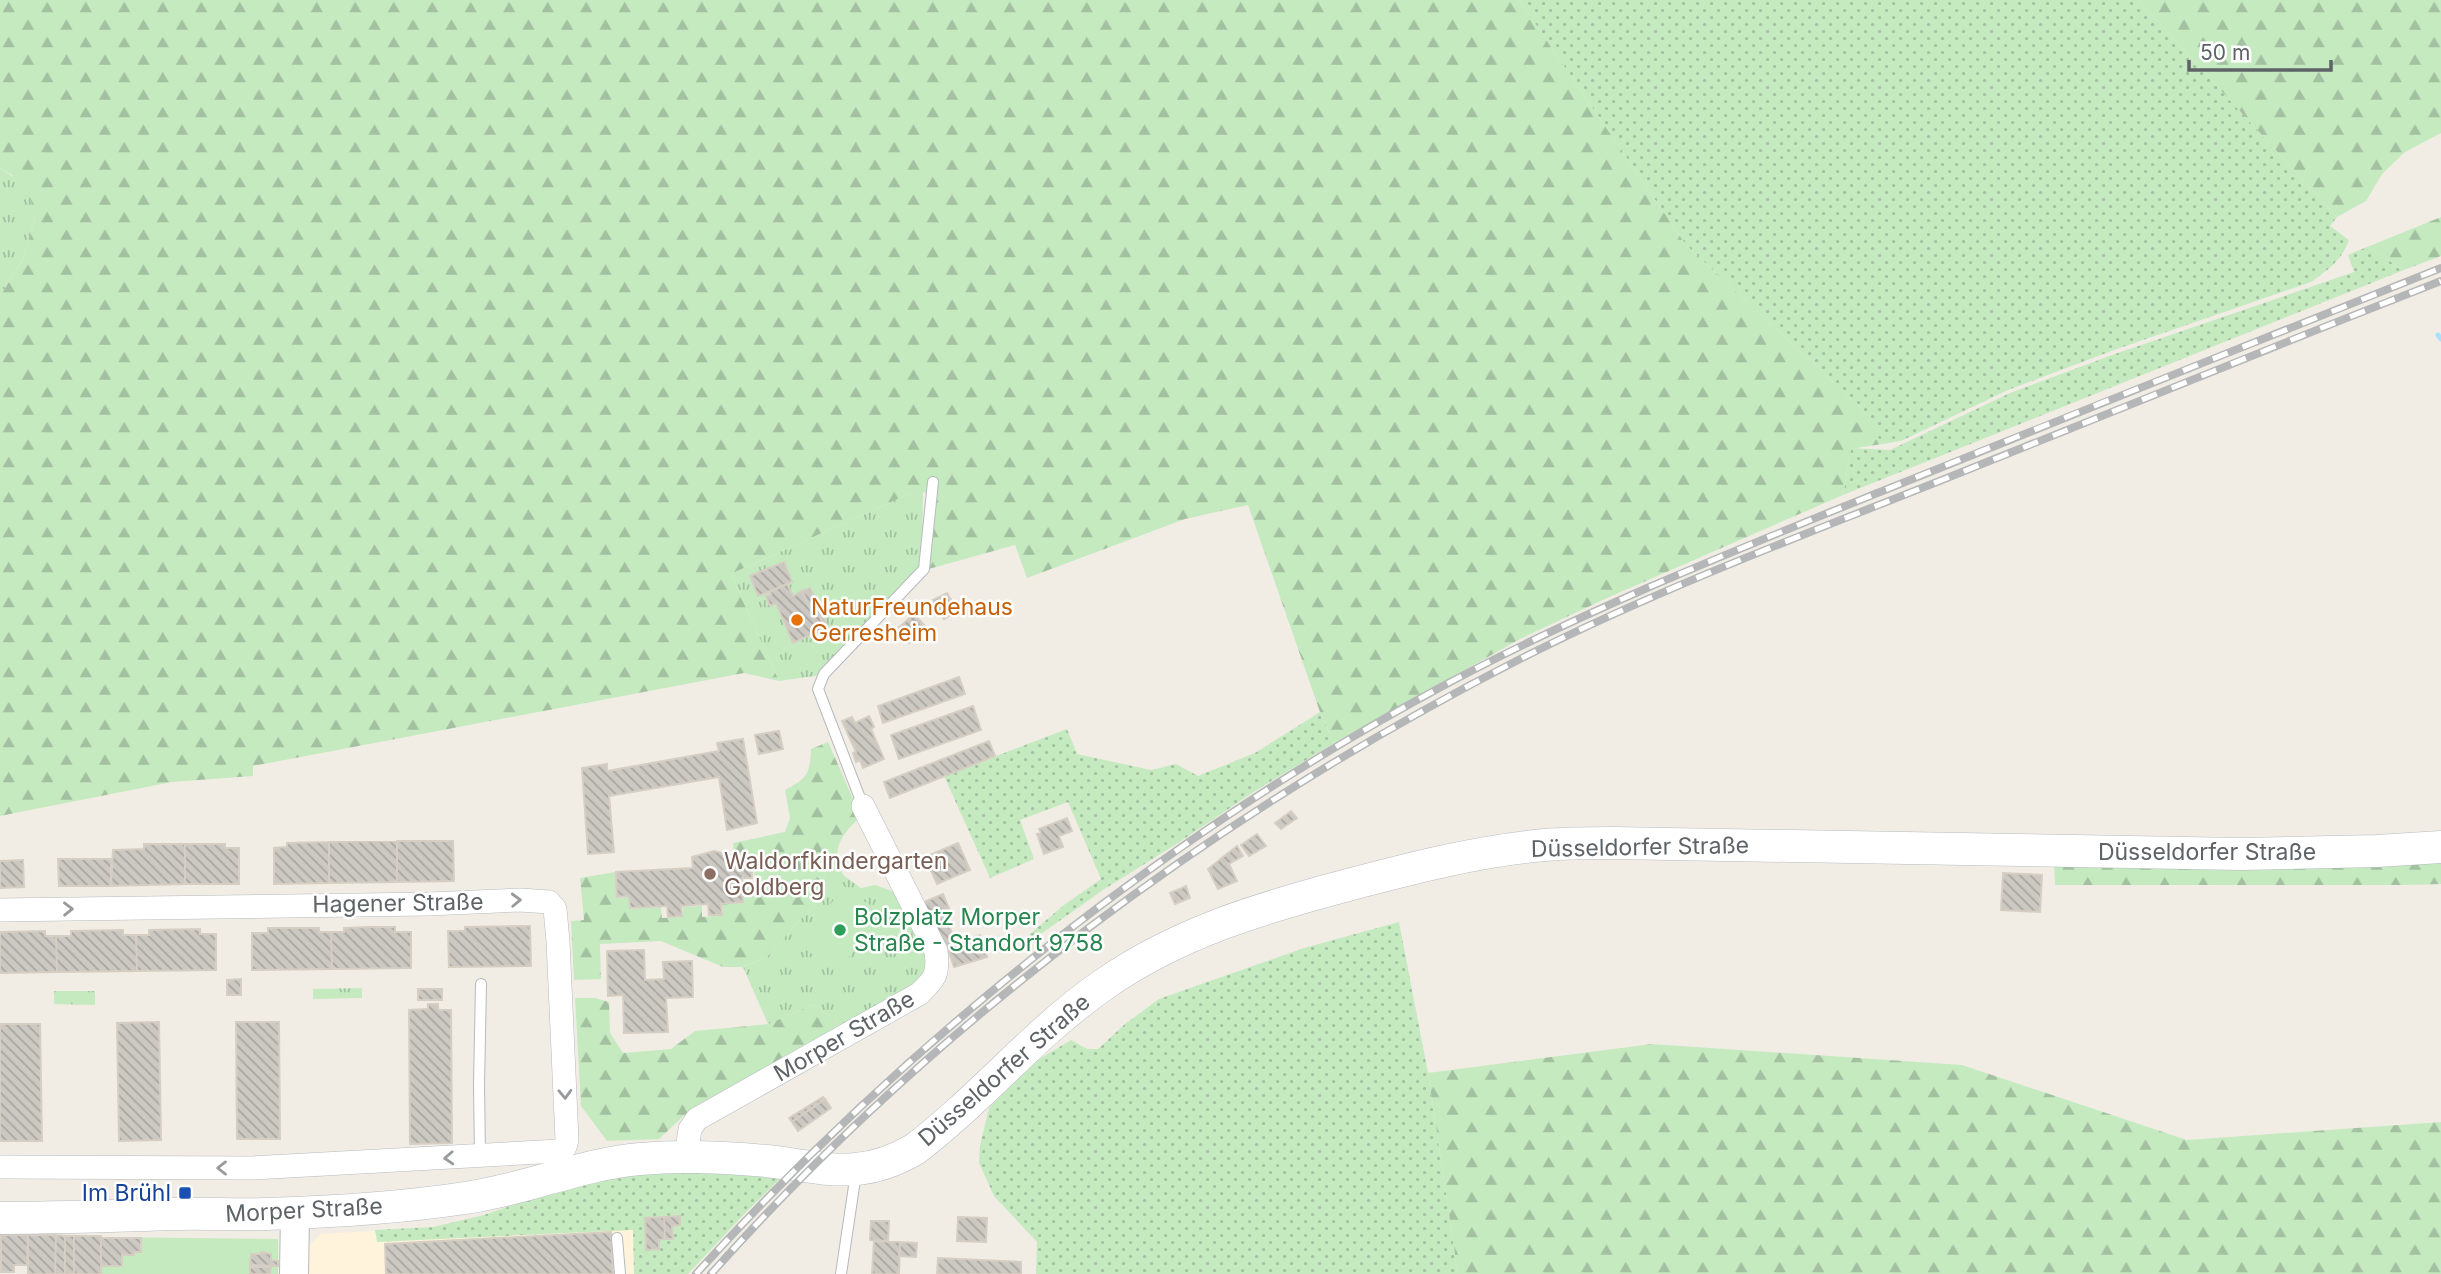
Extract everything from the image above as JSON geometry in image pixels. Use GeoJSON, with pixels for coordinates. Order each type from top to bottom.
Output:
{"type":"FeatureCollection","features":[{"type":"Feature","properties":{"kind":"main road","name":"Düsseldorfer Straße"},"geometry":{"type":"LineString","coordinates":[[887,1164],[928,1140],[1039,1035],[1080,1002],[1113,978],[1169,945],[1264,907],[1441,862],[1544,845],[1614,843],[2242,853],[2441,847]]}},
{"type":"Feature","properties":{"kind":"main road","name":"Morper Straße"},"geometry":{"type":"LineString","coordinates":[[0,1218],[295,1213],[467,1198],[601,1164],[639,1159],[686,1157],[749,1160],[857,1171],[887,1164]]}},
{"type":"Feature","properties":{"kind":"street","name":"Morper Straße"},"geometry":{"type":"LineString","coordinates":[[686,1157],[690,1129],[697,1119],[919,994],[934,980],[938,966],[936,951],[899,885],[865,815]]}},
{"type":"Feature","properties":{"kind":"street","name":"Hagener Straße"},"geometry":{"type":"LineString","coordinates":[[0,910],[429,904],[520,900],[549,902],[555,909],[558,941],[567,1139],[565,1147]]}},
{"type":"Feature","properties":{"kind":"street","name":"Morper Straße"},"geometry":{"type":"LineString","coordinates":[[0,1167],[252,1168],[559,1151],[565,1147]]}},
{"type":"Feature","properties":{"kind":"street"},"geometry":{"type":"LineString","coordinates":[[294,1274],[295,1213]]}},
{"type":"Feature","properties":{"kind":"lane","name":"Morper Straße"},"geometry":{"type":"LineString","coordinates":[[865,815],[818,689],[824,674],[924,569],[933,482]]}},
{"type":"Feature","properties":{"kind":"lane"},"geometry":{"type":"LineString","coordinates":[[480,1156],[481,984]]}},
{"type":"Feature","properties":{"kind":"lane"},"geometry":{"type":"LineString","coordinates":[[840,1273],[857,1171]]}},
{"type":"Feature","properties":{"kind":"lane"},"geometry":{"type":"LineString","coordinates":[[617,1237],[620,1274]]}},
{"type":"Feature","properties":{"kind":"shaded area"},"geometry":{"type":"Polygon","coordinates":[[[749,1208],[688,1274],[307,1274],[307,1248],[321,1234],[749,1208]]]}},
{"type":"Feature","properties":{"kind":"green space"},"geometry":{"type":"Polygon","coordinates":[[[0,0],[1519,0],[1686,245],[1862,409],[1882,444],[1851,449],[1843,495],[1520,639],[1334,743],[1320,712],[1248,505],[1185,519],[1027,578],[1015,545],[925,570],[928,493],[916,491],[731,574],[779,681],[744,673],[253,766],[253,776],[172,782],[0,816],[0,296],[23,259],[35,219],[12,175],[0,168],[0,0]]]}},
{"type":"Feature","properties":{"kind":"green space"},"geometry":{"type":"Polygon","coordinates":[[[1519,0],[2138,0],[2337,217],[2330,226],[2349,240],[2339,259],[2311,282],[2008,390],[1901,441],[1882,444],[1862,409],[1686,245],[1519,0]]]}},
{"type":"Feature","properties":{"kind":"green space"},"geometry":{"type":"Polygon","coordinates":[[[2138,0],[2441,0],[2441,133],[2405,152],[2382,174],[2366,201],[2337,217],[2138,0]]]}},
{"type":"Feature","properties":{"kind":"green space"},"geometry":{"type":"Polygon","coordinates":[[[0,168],[25,188],[35,219],[23,259],[0,296],[0,168]]]}},
{"type":"Feature","properties":{"kind":"green space"},"geometry":{"type":"Polygon","coordinates":[[[2441,217],[2441,256],[2404,270],[2367,247],[2441,217]]]}},
{"type":"Feature","properties":{"kind":"green space"},"geometry":{"type":"Polygon","coordinates":[[[2367,247],[2404,270],[1843,495],[1851,448],[1890,450],[2010,393],[2354,272],[2348,255],[2367,247]]]}},
{"type":"Feature","properties":{"kind":"green space"},"geometry":{"type":"Polygon","coordinates":[[[916,491],[923,491],[922,569],[822,675],[779,681],[731,574],[916,491]]]}},
{"type":"Feature","properties":{"kind":"green space"},"geometry":{"type":"Polygon","coordinates":[[[1320,712],[1334,743],[1103,890],[1031,941],[1024,939],[1064,905],[1101,879],[1068,802],[1020,820],[1034,859],[990,878],[944,776],[1067,729],[1077,754],[1151,770],[1176,764],[1198,776],[1255,753],[1320,712]]]}},
{"type":"Feature","properties":{"kind":"green space"},"geometry":{"type":"Polygon","coordinates":[[[828,742],[859,818],[843,836],[837,859],[825,872],[819,899],[767,957],[743,967],[723,967],[661,941],[600,944],[601,979],[574,980],[571,921],[584,920],[580,878],[615,872],[617,898],[629,897],[630,909],[661,907],[662,918],[683,917],[683,907],[702,906],[702,917],[723,915],[722,904],[744,903],[743,885],[755,883],[753,863],[734,862],[733,843],[785,832],[790,818],[785,790],[806,775],[811,749],[828,742]]]}},
{"type":"Feature","properties":{"kind":"green space"},"geometry":{"type":"Polygon","coordinates":[[[837,859],[843,875],[861,888],[875,885],[898,893],[929,959],[922,980],[840,1032],[836,1020],[812,1005],[768,1024],[743,967],[767,957],[819,899],[825,872],[837,859]]]}},
{"type":"Feature","properties":{"kind":"green space"},"geometry":{"type":"Polygon","coordinates":[[[2441,861],[2441,884],[2408,885],[2055,885],[2054,863],[2441,861]]]}},
{"type":"Feature","properties":{"kind":"green space","name":"Bolzplatz Morper Straße - Standort 9758"},"geometry":{"type":"Polygon","coordinates":[[[844,886],[881,914],[837,973],[800,945],[844,886]]]}},
{"type":"Feature","properties":{"kind":"green space"},"geometry":{"type":"Polygon","coordinates":[[[1399,922],[1428,1073],[1458,1274],[1036,1274],[1037,1242],[994,1196],[979,1163],[980,1145],[989,1108],[1036,1061],[1071,1040],[1087,1049],[1098,1049],[1125,1024],[1159,999],[1304,948],[1399,922]]]}},
{"type":"Feature","properties":{"kind":"green space"},"geometry":{"type":"Polygon","coordinates":[[[362,988],[362,998],[313,999],[313,989],[362,988]]]}},
{"type":"Feature","properties":{"kind":"green space"},"geometry":{"type":"Polygon","coordinates":[[[54,991],[95,991],[95,1005],[54,1004],[54,991]]]}},
{"type":"Feature","properties":{"kind":"green space"},"geometry":{"type":"Polygon","coordinates":[[[575,998],[595,998],[609,1002],[610,1033],[623,1053],[671,1049],[695,1031],[768,1024],[812,1005],[836,1020],[840,1032],[692,1108],[659,1139],[607,1141],[581,1106],[575,998]]]}},
{"type":"Feature","properties":{"kind":"green space"},"geometry":{"type":"Polygon","coordinates":[[[1652,1044],[1962,1065],[2187,1140],[2441,1122],[2441,1274],[1458,1274],[1428,1073],[1652,1044]]]}},
{"type":"Feature","properties":{"kind":"green space"},"geometry":{"type":"Polygon","coordinates":[[[692,1166],[781,1178],[688,1274],[634,1274],[633,1230],[377,1242],[375,1230],[433,1227],[484,1215],[573,1184],[692,1166]]]}},
{"type":"Feature","properties":{"kind":"green space"},"geometry":{"type":"Polygon","coordinates":[[[101,1237],[278,1239],[278,1274],[101,1274],[101,1237]]]}},
{"type":"Feature","properties":{"kind":"building"},"geometry":{"type":"Polygon","coordinates":[[[784,562],[792,582],[758,596],[750,576],[784,562]]]}},
{"type":"Feature","properties":{"kind":"building"},"geometry":{"type":"Polygon","coordinates":[[[787,584],[793,596],[802,591],[814,617],[819,615],[825,628],[793,643],[776,603],[770,606],[766,596],[787,584]]]}},
{"type":"Feature","properties":{"kind":"building"},"geometry":{"type":"Polygon","coordinates":[[[810,588],[828,627],[825,628],[819,615],[814,617],[802,591],[810,588]]]}},
{"type":"Feature","properties":{"kind":"building"},"geometry":{"type":"Polygon","coordinates":[[[947,593],[957,611],[944,619],[933,600],[947,593]]]}},
{"type":"Feature","properties":{"kind":"building"},"geometry":{"type":"Polygon","coordinates":[[[914,614],[926,627],[919,633],[922,637],[917,641],[914,638],[909,643],[896,630],[914,614]]]}},
{"type":"Feature","properties":{"kind":"building"},"geometry":{"type":"Polygon","coordinates":[[[959,677],[965,694],[883,723],[878,706],[959,677]]]}},
{"type":"Feature","properties":{"kind":"building"},"geometry":{"type":"Polygon","coordinates":[[[973,706],[981,730],[899,759],[891,735],[973,706]]]}},
{"type":"Feature","properties":{"kind":"building"},"geometry":{"type":"Polygon","coordinates":[[[869,716],[874,727],[871,729],[884,759],[863,768],[860,760],[856,762],[853,753],[856,752],[842,721],[852,717],[855,723],[869,716]]]}},
{"type":"Feature","properties":{"kind":"building"},"geometry":{"type":"Polygon","coordinates":[[[779,731],[783,749],[759,754],[755,735],[779,731]]]}},
{"type":"Feature","properties":{"kind":"building"},"geometry":{"type":"Polygon","coordinates":[[[743,739],[757,823],[727,830],[719,777],[609,796],[614,852],[588,854],[582,768],[607,764],[607,771],[719,751],[717,743],[743,739]]]}},
{"type":"Feature","properties":{"kind":"building"},"geometry":{"type":"Polygon","coordinates":[[[989,741],[995,756],[890,798],[884,782],[989,741]]]}},
{"type":"Feature","properties":{"kind":"building"},"geometry":{"type":"Polygon","coordinates":[[[1291,811],[1297,818],[1281,829],[1275,823],[1291,811]]]}},
{"type":"Feature","properties":{"kind":"building"},"geometry":{"type":"Polygon","coordinates":[[[1067,818],[1072,831],[1059,836],[1063,847],[1044,854],[1037,834],[1041,833],[1039,829],[1067,818]]]}},
{"type":"Feature","properties":{"kind":"building"},"geometry":{"type":"Polygon","coordinates":[[[1257,834],[1266,846],[1249,856],[1241,845],[1257,834]]]}},
{"type":"Feature","properties":{"kind":"building"},"geometry":{"type":"Polygon","coordinates":[[[397,841],[453,841],[454,881],[397,882],[397,841]]]}},
{"type":"Feature","properties":{"kind":"building"},"geometry":{"type":"Polygon","coordinates":[[[397,841],[397,882],[329,883],[329,842],[397,841]]]}},
{"type":"Feature","properties":{"kind":"building"},"geometry":{"type":"Polygon","coordinates":[[[329,842],[329,883],[274,884],[274,848],[287,847],[287,843],[329,842]]]}},
{"type":"Feature","properties":{"kind":"building"},"geometry":{"type":"Polygon","coordinates":[[[958,843],[970,870],[937,884],[925,857],[958,843]]]}},
{"type":"Feature","properties":{"kind":"building"},"geometry":{"type":"Polygon","coordinates":[[[144,844],[185,844],[185,884],[111,886],[113,850],[144,849],[144,844]]]}},
{"type":"Feature","properties":{"kind":"building"},"geometry":{"type":"Polygon","coordinates":[[[185,844],[225,844],[225,848],[239,848],[239,884],[185,884],[185,844]]]}},
{"type":"Feature","properties":{"kind":"building"},"geometry":{"type":"Polygon","coordinates":[[[1237,846],[1243,856],[1229,864],[1237,881],[1218,889],[1208,869],[1237,846]]]}},
{"type":"Feature","properties":{"kind":"building"},"geometry":{"type":"Polygon","coordinates":[[[714,851],[730,855],[730,866],[752,865],[752,878],[742,878],[743,902],[721,904],[722,915],[709,915],[708,904],[681,906],[682,916],[668,917],[667,906],[630,908],[629,896],[617,897],[616,872],[693,868],[692,857],[714,851]]]}},
{"type":"Feature","properties":{"kind":"building"},"geometry":{"type":"Polygon","coordinates":[[[58,859],[111,859],[111,886],[59,886],[58,859]]]}},
{"type":"Feature","properties":{"kind":"building"},"geometry":{"type":"Polygon","coordinates":[[[23,860],[24,887],[0,888],[0,861],[23,860]]]}},
{"type":"Feature","properties":{"kind":"building"},"geometry":{"type":"Polygon","coordinates":[[[2003,873],[2042,875],[2040,912],[2001,910],[2003,873]]]}},
{"type":"Feature","properties":{"kind":"building"},"geometry":{"type":"Polygon","coordinates":[[[1186,886],[1190,898],[1175,904],[1170,893],[1186,886]]]}},
{"type":"Feature","properties":{"kind":"building"},"geometry":{"type":"Polygon","coordinates":[[[943,894],[951,913],[945,916],[956,943],[943,947],[924,902],[943,894]]]}},
{"type":"Feature","properties":{"kind":"building"},"geometry":{"type":"Polygon","coordinates":[[[530,926],[531,966],[449,967],[448,931],[465,931],[465,927],[530,926]]]}},
{"type":"Feature","properties":{"kind":"building"},"geometry":{"type":"Polygon","coordinates":[[[395,927],[395,932],[411,932],[411,968],[332,969],[331,932],[344,932],[344,928],[395,927]]]}},
{"type":"Feature","properties":{"kind":"building"},"geometry":{"type":"Polygon","coordinates":[[[268,928],[319,928],[319,932],[331,932],[332,969],[252,970],[252,933],[268,933],[268,928]]]}},
{"type":"Feature","properties":{"kind":"building"},"geometry":{"type":"Polygon","coordinates":[[[200,929],[200,934],[216,934],[216,970],[137,971],[136,935],[149,935],[149,930],[200,929]]]}},
{"type":"Feature","properties":{"kind":"building"},"geometry":{"type":"Polygon","coordinates":[[[123,930],[123,935],[136,935],[137,971],[57,972],[56,936],[71,936],[71,931],[123,930]]]}},
{"type":"Feature","properties":{"kind":"building"},"geometry":{"type":"Polygon","coordinates":[[[45,931],[45,936],[56,936],[57,972],[0,973],[0,932],[45,931]]]}},
{"type":"Feature","properties":{"kind":"building"},"geometry":{"type":"Polygon","coordinates":[[[980,935],[987,957],[954,967],[947,946],[980,935]]]}},
{"type":"Feature","properties":{"kind":"building"},"geometry":{"type":"Polygon","coordinates":[[[644,950],[645,980],[664,979],[663,962],[692,961],[693,997],[666,998],[668,1032],[624,1033],[623,995],[608,996],[607,951],[644,950]]]}},
{"type":"Feature","properties":{"kind":"building"},"geometry":{"type":"Polygon","coordinates":[[[241,979],[241,995],[227,995],[227,980],[241,979]]]}},
{"type":"Feature","properties":{"kind":"building"},"geometry":{"type":"Polygon","coordinates":[[[418,989],[442,989],[442,1000],[418,1000],[418,989]]]}},
{"type":"Feature","properties":{"kind":"building"},"geometry":{"type":"Polygon","coordinates":[[[428,1004],[438,1004],[438,1010],[451,1010],[452,1143],[410,1144],[409,1010],[428,1009],[428,1004]]]}},
{"type":"Feature","properties":{"kind":"building"},"geometry":{"type":"Polygon","coordinates":[[[159,1022],[161,1140],[119,1141],[117,1023],[159,1022]]]}},
{"type":"Feature","properties":{"kind":"building"},"geometry":{"type":"Polygon","coordinates":[[[236,1022],[279,1022],[280,1139],[237,1139],[236,1022]]]}},
{"type":"Feature","properties":{"kind":"building"},"geometry":{"type":"Polygon","coordinates":[[[0,1024],[40,1024],[42,1141],[0,1141],[0,1024]]]}},
{"type":"Feature","properties":{"kind":"building"},"geometry":{"type":"Polygon","coordinates":[[[823,1097],[825,1099],[792,1122],[789,1118],[823,1097]]]}},
{"type":"Feature","properties":{"kind":"building"},"geometry":{"type":"Polygon","coordinates":[[[825,1099],[831,1108],[798,1131],[792,1122],[825,1099]]]}},
{"type":"Feature","properties":{"kind":"building"},"geometry":{"type":"Polygon","coordinates":[[[680,1216],[680,1225],[672,1226],[673,1239],[665,1239],[664,1217],[680,1216]]]}},
{"type":"Feature","properties":{"kind":"building"},"geometry":{"type":"Polygon","coordinates":[[[664,1217],[665,1239],[659,1240],[659,1249],[646,1250],[645,1218],[664,1217]]]}},
{"type":"Feature","properties":{"kind":"building"},"geometry":{"type":"Polygon","coordinates":[[[958,1217],[987,1218],[986,1242],[957,1241],[958,1217]]]}},
{"type":"Feature","properties":{"kind":"building"},"geometry":{"type":"Polygon","coordinates":[[[871,1221],[889,1221],[888,1241],[870,1240],[871,1221]]]}},
{"type":"Feature","properties":{"kind":"building"},"geometry":{"type":"Polygon","coordinates":[[[611,1232],[613,1274],[386,1274],[385,1244],[611,1232]]]}},
{"type":"Feature","properties":{"kind":"building"},"geometry":{"type":"Polygon","coordinates":[[[1,1235],[28,1235],[27,1265],[14,1265],[14,1272],[1,1272],[1,1235]]]}},
{"type":"Feature","properties":{"kind":"building"},"geometry":{"type":"Polygon","coordinates":[[[28,1235],[56,1235],[55,1274],[28,1274],[28,1235]]]}},
{"type":"Feature","properties":{"kind":"building"},"geometry":{"type":"Polygon","coordinates":[[[56,1235],[65,1236],[65,1274],[55,1274],[56,1235]]]}},
{"type":"Feature","properties":{"kind":"building"},"geometry":{"type":"Polygon","coordinates":[[[65,1236],[74,1236],[74,1274],[65,1274],[65,1236]]]}},
{"type":"Feature","properties":{"kind":"building"},"geometry":{"type":"Polygon","coordinates":[[[74,1236],[101,1236],[101,1274],[74,1274],[74,1236]]]}},
{"type":"Feature","properties":{"kind":"building"},"geometry":{"type":"Polygon","coordinates":[[[101,1238],[141,1238],[141,1252],[122,1255],[122,1266],[101,1266],[101,1238]]]}},
{"type":"Feature","properties":{"kind":"building"},"geometry":{"type":"Polygon","coordinates":[[[874,1241],[900,1242],[899,1274],[872,1274],[874,1241]]]}},
{"type":"Feature","properties":{"kind":"building"},"geometry":{"type":"Polygon","coordinates":[[[900,1242],[917,1243],[916,1257],[899,1256],[900,1242]]]}},
{"type":"Feature","properties":{"kind":"building"},"geometry":{"type":"Polygon","coordinates":[[[251,1254],[271,1254],[271,1260],[278,1261],[278,1266],[250,1265],[251,1254]]]}},
{"type":"Feature","properties":{"kind":"building"},"geometry":{"type":"Polygon","coordinates":[[[938,1258],[1021,1262],[1021,1274],[937,1274],[938,1258]]]}},
{"type":"Feature","properties":{"kind":"building"},"geometry":{"type":"Polygon","coordinates":[[[250,1267],[271,1267],[270,1274],[250,1274],[250,1267]]]}},
{"type":"Feature","properties":{"kind":"waterway"},"geometry":{"type":"LineString","coordinates":[[2438,335],[2441,339]]}},
{"type":"Feature","properties":{"kind":"railway"},"geometry":{"type":"LineString","coordinates":[[696,1274],[777,1188],[862,1105],[1044,949],[1139,877],[1338,745],[1494,659],[1658,584],[1768,537],[2441,268]]}},
{"type":"Feature","properties":{"kind":"railway"},"geometry":{"type":"LineString","coordinates":[[711,1274],[798,1181],[890,1093],[987,1008],[1088,928],[1192,853],[1300,783],[1410,718],[1522,658],[1677,586],[2441,281]]}},
{"type":"Feature","properties":{"kind":"place","name":"NaturFreundehaus Gerresheim"},"geometry":{"type":"Point","coordinates":[797,620]}},
{"type":"Feature","properties":{"kind":"place","name":"Waldorfkindergarten Goldberg"},"geometry":{"type":"Point","coordinates":[710,874]}},
{"type":"Feature","properties":{"kind":"place","name":"Bolzplatz Morper Straße - Standort 9758"},"geometry":{"type":"Point","coordinates":[840,930]}},
{"type":"Feature","properties":{"kind":"place","name":"Im Brühl"},"geometry":{"type":"Point","coordinates":[185,1193]}}]}
